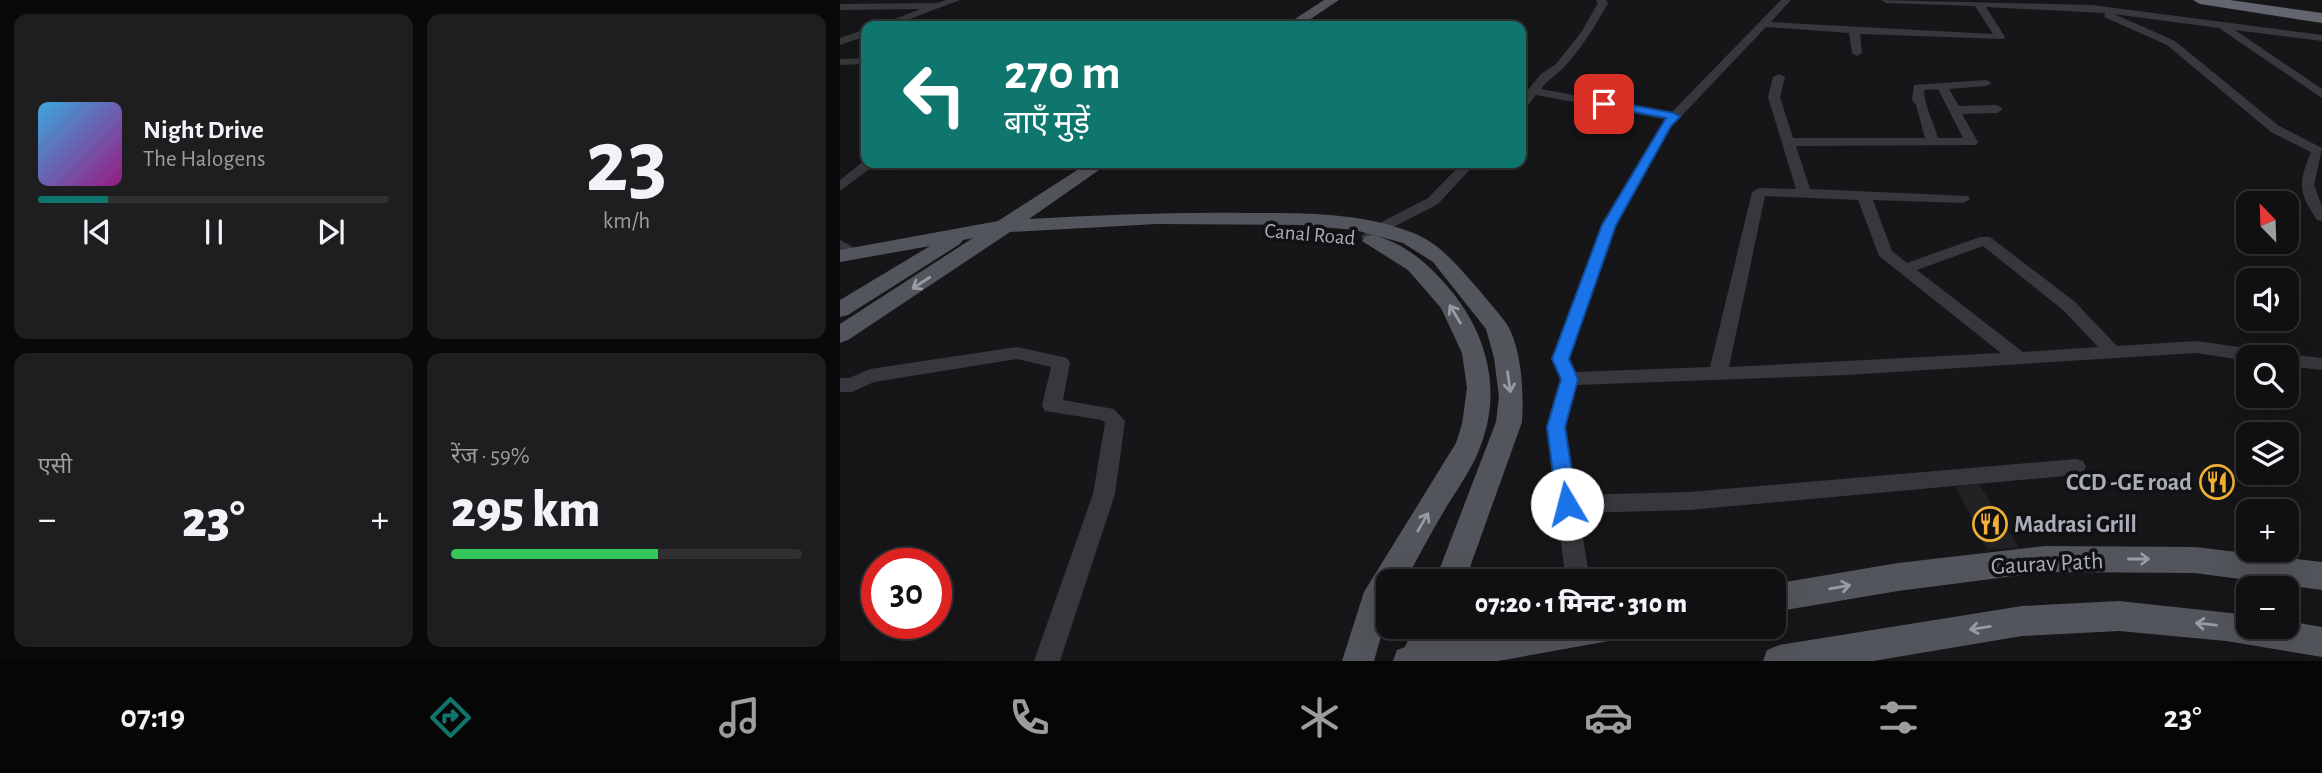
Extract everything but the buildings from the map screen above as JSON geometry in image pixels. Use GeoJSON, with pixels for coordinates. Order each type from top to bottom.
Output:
{"type":"FeatureCollection","features":[{"type":"Feature","properties":{"kind":"highway"},"geometry":{"type":"LineString","coordinates":[[2200,0],[2322,16]]}},
{"type":"Feature","properties":{"kind":"highway"},"geometry":{"type":"LineString","coordinates":[[2228,0],[2322,16]]}},
{"type":"Feature","properties":{"kind":"main road"},"geometry":{"type":"LineString","coordinates":[[1301,21],[1338,3]]}},
{"type":"Feature","properties":{"kind":"main road"},"geometry":{"type":"LineString","coordinates":[[1318,21],[1338,3]]}},
{"type":"Feature","properties":{"kind":"main road"},"geometry":{"type":"LineString","coordinates":[[840,335],[1068,168]]}},
{"type":"Feature","properties":{"kind":"main road"},"geometry":{"type":"LineString","coordinates":[[844,255],[972,239],[1005,226],[1092,168]]}},
{"type":"Feature","properties":{"kind":"main road"},"geometry":{"type":"LineString","coordinates":[[1005,226],[1157,218],[1328,222],[1371,234],[1410,239],[1440,258],[1497,327],[1506,358],[1511,397],[1509,422],[1454,569]]}},
{"type":"Feature","properties":{"kind":"main road","name":"Canal Road"},"geometry":{"type":"LineString","coordinates":[[844,255],[939,249],[972,239],[1154,229],[1371,234],[1417,264],[1456,312],[1475,347],[1478,367],[1479,402],[1469,443],[1395,569]]}},
{"type":"Feature","properties":{"kind":"main road"},"geometry":{"type":"LineString","coordinates":[[840,310],[939,249]]}},
{"type":"Feature","properties":{"kind":"main road","name":"Gaurav Path"},"geometry":{"type":"LineString","coordinates":[[1786,596],[1898,577],[2045,559],[2195,560],[2322,576]]}},
{"type":"Feature","properties":{"kind":"main road","name":"Canal Road"},"geometry":{"type":"LineString","coordinates":[[1358,661],[1376,600]]}},
{"type":"Feature","properties":{"kind":"main road"},"geometry":{"type":"LineString","coordinates":[[1779,661],[2022,621],[2119,616],[2226,626],[2322,642]]}},
{"type":"Feature","properties":{"kind":"main road"},"geometry":{"type":"LineString","coordinates":[[1413,661],[1424,639]]}},
{"type":"Feature","properties":{"kind":"main road"},"geometry":{"type":"LineString","coordinates":[[1413,661],[1533,639]]}},
{"type":"Feature","properties":{"kind":"street"},"geometry":{"type":"LineString","coordinates":[[896,21],[955,0]]}},
{"type":"Feature","properties":{"kind":"street"},"geometry":{"type":"LineString","coordinates":[[1526,100],[1545,76],[1560,66],[1587,32],[1602,3],[1601,0]]}},
{"type":"Feature","properties":{"kind":"street"},"geometry":{"type":"LineString","coordinates":[[1576,569],[1556,427],[1569,379],[1560,359],[1609,225],[1667,124],[1786,0]]}},
{"type":"Feature","properties":{"kind":"street"},"geometry":{"type":"LineString","coordinates":[[1886,0],[2092,8],[2322,38]]}},
{"type":"Feature","properties":{"kind":"street"},"geometry":{"type":"LineString","coordinates":[[1763,24],[2000,37],[1978,4]]}},
{"type":"Feature","properties":{"kind":"street"},"geometry":{"type":"LineString","coordinates":[[840,7],[939,6]]}},
{"type":"Feature","properties":{"kind":"street"},"geometry":{"type":"LineString","coordinates":[[2092,8],[2153,38],[2171,43],[2275,130],[2300,142],[2321,147],[2307,179],[2306,193],[2322,216]]}},
{"type":"Feature","properties":{"kind":"street"},"geometry":{"type":"LineString","coordinates":[[2220,25],[2322,94]]}},
{"type":"Feature","properties":{"kind":"street"},"geometry":{"type":"LineString","coordinates":[[1854,31],[1857,53]]}},
{"type":"Feature","properties":{"kind":"street"},"geometry":{"type":"LineString","coordinates":[[840,42],[861,34]]}},
{"type":"Feature","properties":{"kind":"street"},"geometry":{"type":"LineString","coordinates":[[840,62],[861,61]]}},
{"type":"Feature","properties":{"kind":"street"},"geometry":{"type":"LineString","coordinates":[[1779,77],[1774,97],[1804,193]]}},
{"type":"Feature","properties":{"kind":"street"},"geometry":{"type":"LineString","coordinates":[[1932,141],[1922,104],[1918,100],[1918,86],[1986,82]]}},
{"type":"Feature","properties":{"kind":"street"},"geometry":{"type":"LineString","coordinates":[[1790,142],[1971,142],[1942,86]]}},
{"type":"Feature","properties":{"kind":"street"},"geometry":{"type":"LineString","coordinates":[[1534,91],[1674,117]]}},
{"type":"Feature","properties":{"kind":"street"},"geometry":{"type":"LineString","coordinates":[[1956,110],[1997,109]]}},
{"type":"Feature","properties":{"kind":"street"},"geometry":{"type":"LineString","coordinates":[[840,187],[864,168]]}},
{"type":"Feature","properties":{"kind":"street"},"geometry":{"type":"LineString","coordinates":[[1371,234],[1433,201],[1464,168]]}},
{"type":"Feature","properties":{"kind":"street"},"geometry":{"type":"LineString","coordinates":[[1718,374],[1759,192],[1963,198]]}},
{"type":"Feature","properties":{"kind":"street"},"geometry":{"type":"LineString","coordinates":[[1864,196],[1885,253],[2018,358]]}},
{"type":"Feature","properties":{"kind":"street"},"geometry":{"type":"LineString","coordinates":[[1905,269],[1985,240],[2056,295],[2096,331],[2112,352]]}},
{"type":"Feature","properties":{"kind":"street"},"geometry":{"type":"LineString","coordinates":[[1569,379],[1718,374],[2196,347],[2236,353]]}},
{"type":"Feature","properties":{"kind":"street"},"geometry":{"type":"LineString","coordinates":[[840,385],[852,385],[870,376],[1017,353],[1061,363],[1052,406],[1107,414],[1115,421],[1104,494],[1047,661]]}},
{"type":"Feature","properties":{"kind":"street"},"geometry":{"type":"LineString","coordinates":[[2299,362],[2322,365]]}},
{"type":"Feature","properties":{"kind":"street"},"geometry":{"type":"LineString","coordinates":[[1567,504],[1689,501],[2076,467]]}},
{"type":"Feature","properties":{"kind":"shaded area"},"geometry":{"type":"Polygon","coordinates":[[[1979,484],[2019,548],[1987,549],[1956,487],[1979,484]]]}},
{"type":"Feature","properties":{"kind":"place","name":"CCD -GE road"},"geometry":{"type":"Point","coordinates":[2217,482]}},
{"type":"Feature","properties":{"kind":"place","name":"Madrasi Grill"},"geometry":{"type":"Point","coordinates":[1990,524]}},
{"type":"Feature","properties":{"kind":"route"},"geometry":{"type":"LineString","coordinates":[[1567,504],[1556,427],[1569,379],[1560,359],[1609,225],[1667,124],[1674,117],[1604,104]]}}]}
